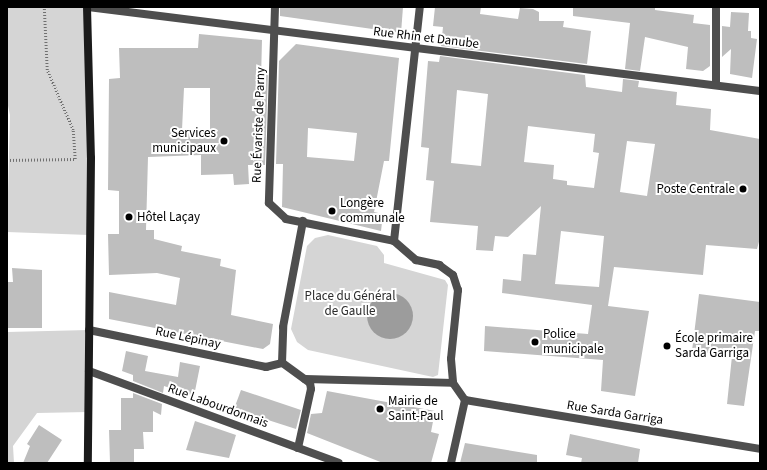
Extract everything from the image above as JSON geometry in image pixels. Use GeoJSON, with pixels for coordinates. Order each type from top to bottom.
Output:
{"type":"FeatureCollection","features":[{"type":"Feature","properties":{"kind":"main road"},"geometry":{"type":"LineString","coordinates":[[88,7],[91,158],[88,330],[88,463]]}},
{"type":"Feature","properties":{"kind":"street","name":"Rue Rhin et Danube"},"geometry":{"type":"LineString","coordinates":[[88,7],[760,91]]}},
{"type":"Feature","properties":{"kind":"street","name":"Rue Évariste de Parny"},"geometry":{"type":"LineString","coordinates":[[275,7],[269,203],[286,219],[303,221]]}},
{"type":"Feature","properties":{"kind":"street"},"geometry":{"type":"LineString","coordinates":[[394,241],[420,7]]}},
{"type":"Feature","properties":{"kind":"street"},"geometry":{"type":"LineString","coordinates":[[716,7],[716,85]]}},
{"type":"Feature","properties":{"kind":"street"},"geometry":{"type":"LineString","coordinates":[[298,448],[311,389],[305,379],[282,363],[283,327],[303,221],[394,241],[416,260],[439,266],[453,275],[458,290],[450,359],[453,383],[465,400],[451,463]]}},
{"type":"Feature","properties":{"kind":"street","name":"Rue Lépinay"},"geometry":{"type":"LineString","coordinates":[[88,330],[266,367],[282,363]]}},
{"type":"Feature","properties":{"kind":"street","name":"Rue Labourdonnais"},"geometry":{"type":"LineString","coordinates":[[89,371],[338,463]]}},
{"type":"Feature","properties":{"kind":"street"},"geometry":{"type":"LineString","coordinates":[[305,379],[453,383]]}},
{"type":"Feature","properties":{"kind":"street","name":"Rue Sarda Garriga"},"geometry":{"type":"LineString","coordinates":[[465,400],[760,449]]}},
{"type":"Feature","properties":{"kind":"path"},"geometry":{"type":"LineString","coordinates":[[7,160],[75,159],[73,130],[48,70],[44,7]]}},
{"type":"Feature","properties":{"kind":"green space"},"geometry":{"type":"Polygon","coordinates":[[[7,7],[87,7],[89,235],[7,232],[10,115],[7,101],[7,7]]]}},
{"type":"Feature","properties":{"kind":"green space","name":"Place du Général de Gaulle"},"geometry":{"type":"Polygon","coordinates":[[[328,235],[377,246],[384,255],[384,263],[445,280],[448,285],[438,375],[433,377],[308,350],[297,342],[291,329],[307,246],[315,238],[328,235]]]}},
{"type":"Feature","properties":{"kind":"green space"},"geometry":{"type":"Polygon","coordinates":[[[89,330],[88,412],[37,413],[13,446],[14,463],[7,463],[7,332],[89,330]]]}},
{"type":"Feature","properties":{"kind":"shaded area"},"geometry":{"type":"Polygon","coordinates":[[[390,293],[403,297],[409,303],[413,316],[409,329],[403,335],[390,339],[377,335],[371,329],[367,316],[371,303],[377,297],[390,293]]]}},
{"type":"Feature","properties":{"kind":"building"},"geometry":{"type":"Polygon","coordinates":[[[280,7],[403,7],[401,33],[280,16],[280,7]]]}},
{"type":"Feature","properties":{"kind":"building"},"geometry":{"type":"Polygon","coordinates":[[[435,7],[481,7],[480,14],[518,19],[520,8],[533,9],[539,12],[539,21],[564,21],[563,27],[591,31],[587,64],[441,46],[443,27],[433,26],[435,7]]]}},
{"type":"Feature","properties":{"kind":"building"},"geometry":{"type":"Polygon","coordinates":[[[573,7],[655,7],[655,10],[694,15],[693,23],[710,25],[710,66],[703,71],[686,69],[688,47],[645,37],[640,71],[625,69],[630,23],[573,16],[573,7]]]}},
{"type":"Feature","properties":{"kind":"building"},"geometry":{"type":"Polygon","coordinates":[[[731,12],[749,13],[748,31],[751,31],[751,38],[757,39],[752,78],[730,74],[731,49],[722,57],[722,26],[730,27],[731,12]]]}},
{"type":"Feature","properties":{"kind":"building"},"geometry":{"type":"Polygon","coordinates":[[[199,34],[262,40],[261,79],[268,72],[265,165],[248,165],[249,184],[234,185],[233,174],[201,175],[201,155],[148,157],[146,230],[154,230],[154,239],[182,246],[181,251],[221,259],[220,266],[236,270],[231,315],[273,324],[270,344],[263,349],[109,319],[109,292],[176,305],[180,278],[157,273],[109,275],[108,234],[119,234],[119,191],[108,190],[109,79],[120,78],[119,48],[198,48],[199,34]],[[184,88],[182,130],[210,129],[210,88],[184,88]]]}},
{"type":"Feature","properties":{"kind":"building"},"geometry":{"type":"Polygon","coordinates":[[[296,44],[399,58],[389,161],[384,161],[374,212],[383,214],[381,231],[282,207],[283,164],[276,164],[279,61],[296,44]],[[308,128],[307,157],[354,161],[357,133],[308,128]]]}},
{"type":"Feature","properties":{"kind":"building"},"geometry":{"type":"Polygon","coordinates":[[[440,56],[585,75],[586,87],[622,92],[623,79],[639,81],[638,87],[677,92],[676,105],[711,109],[710,130],[760,139],[760,238],[757,249],[706,245],[703,275],[614,267],[608,306],[649,311],[635,396],[601,391],[603,360],[484,351],[485,326],[588,334],[592,305],[502,293],[503,279],[521,281],[523,254],[536,255],[541,206],[508,237],[495,236],[493,251],[476,250],[478,226],[430,222],[434,181],[426,180],[429,148],[421,147],[428,61],[439,62],[440,56]],[[457,90],[451,163],[481,166],[488,94],[457,90]],[[528,126],[524,162],[554,165],[553,179],[567,181],[567,185],[594,188],[599,153],[593,152],[595,134],[528,126]],[[627,141],[620,192],[647,196],[655,144],[627,141]],[[561,231],[555,284],[599,287],[604,236],[561,231]]]}},
{"type":"Feature","properties":{"kind":"building"},"geometry":{"type":"Polygon","coordinates":[[[12,268],[42,270],[42,328],[7,328],[7,282],[13,282],[12,268]]]}},
{"type":"Feature","properties":{"kind":"building"},"geometry":{"type":"Polygon","coordinates":[[[699,294],[760,302],[760,331],[755,331],[744,406],[727,404],[732,356],[692,351],[699,294]]]}},
{"type":"Feature","properties":{"kind":"building"},"geometry":{"type":"Polygon","coordinates":[[[126,351],[148,356],[145,371],[178,377],[180,362],[200,366],[194,396],[164,386],[163,393],[133,381],[133,375],[122,371],[126,351]]]}},
{"type":"Feature","properties":{"kind":"building"},"geometry":{"type":"Polygon","coordinates":[[[241,390],[301,410],[296,429],[234,409],[241,390]]]}},
{"type":"Feature","properties":{"kind":"building"},"geometry":{"type":"Polygon","coordinates":[[[327,391],[435,411],[431,432],[439,434],[431,463],[383,463],[307,433],[311,414],[322,413],[327,391]]]}},
{"type":"Feature","properties":{"kind":"building"},"geometry":{"type":"Polygon","coordinates":[[[133,393],[162,404],[161,415],[153,411],[153,432],[143,432],[144,449],[134,449],[134,463],[110,463],[109,430],[121,430],[121,398],[133,398],[133,393]]]}},
{"type":"Feature","properties":{"kind":"building"},"geometry":{"type":"Polygon","coordinates":[[[195,421],[236,435],[229,458],[186,450],[195,421]]]}},
{"type":"Feature","properties":{"kind":"building"},"geometry":{"type":"Polygon","coordinates":[[[39,425],[62,440],[47,463],[23,463],[30,446],[27,444],[39,425]]]}},
{"type":"Feature","properties":{"kind":"building"},"geometry":{"type":"Polygon","coordinates":[[[570,434],[640,449],[638,463],[581,463],[582,458],[566,455],[570,434]]]}},
{"type":"Feature","properties":{"kind":"building"},"geometry":{"type":"Polygon","coordinates":[[[465,443],[537,455],[537,463],[460,463],[465,443]]]}},
{"type":"Feature","properties":{"kind":"place","name":"Services municipaux"},"geometry":{"type":"Point","coordinates":[224,141]}},
{"type":"Feature","properties":{"kind":"place","name":"Poste Centrale"},"geometry":{"type":"Point","coordinates":[743,189]}},
{"type":"Feature","properties":{"kind":"place","name":"Longère communale"},"geometry":{"type":"Point","coordinates":[332,211]}},
{"type":"Feature","properties":{"kind":"place","name":"Hôtel Laçay"},"geometry":{"type":"Point","coordinates":[129,217]}},
{"type":"Feature","properties":{"kind":"place","name":"Police municipale"},"geometry":{"type":"Point","coordinates":[535,342]}},
{"type":"Feature","properties":{"kind":"place","name":"École primaire Sarda Garriga"},"geometry":{"type":"Point","coordinates":[667,346]}},
{"type":"Feature","properties":{"kind":"place","name":"Mairie de Saint-Paul"},"geometry":{"type":"Point","coordinates":[380,409]}}]}
